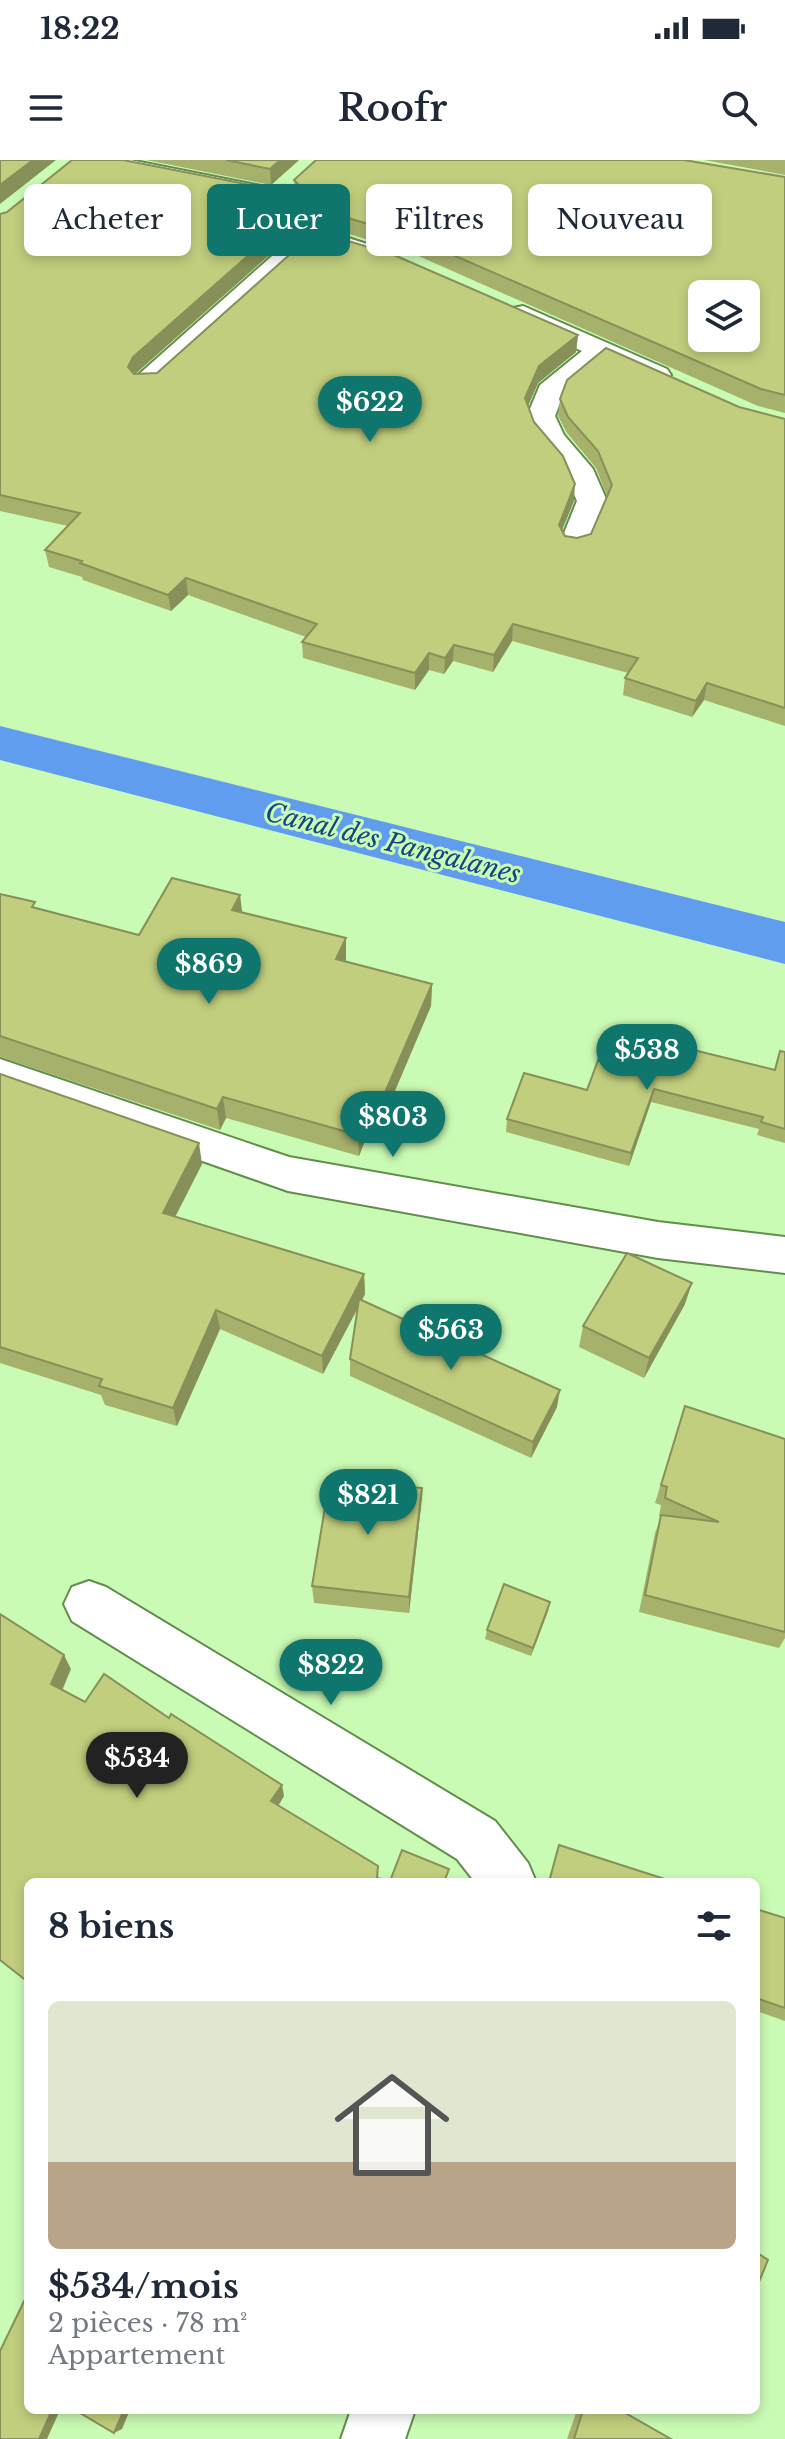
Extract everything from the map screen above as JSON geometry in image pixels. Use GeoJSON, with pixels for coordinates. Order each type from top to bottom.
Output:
{"type":"FeatureCollection","features":[{"type":"Feature","properties":{"kind":"street"},"geometry":{"type":"LineString","coordinates":[[92,160],[215,184]]}},
{"type":"Feature","properties":{"kind":"street"},"geometry":{"type":"LineString","coordinates":[[290,184],[297,178]]}},
{"type":"Feature","properties":{"kind":"street"},"geometry":{"type":"LineString","coordinates":[[350,246],[391,259]]}},
{"type":"Feature","properties":{"kind":"street"},"geometry":{"type":"LineString","coordinates":[[147,382],[287,256]]}},
{"type":"Feature","properties":{"kind":"street"},"geometry":{"type":"LineString","coordinates":[[499,303],[680,385]]}},
{"type":"Feature","properties":{"kind":"street"},"geometry":{"type":"LineString","coordinates":[[575,543],[592,501],[578,469],[551,438],[541,416],[550,391],[600,350]]}},
{"type":"Feature","properties":{"kind":"street"},"geometry":{"type":"LineString","coordinates":[[0,1074],[288,1174],[658,1240],[785,1255]]}},
{"type":"Feature","properties":{"kind":"street"},"geometry":{"type":"LineString","coordinates":[[89,1604],[476,1840],[506,1878]]}},
{"type":"Feature","properties":{"kind":"street"},"geometry":{"type":"LineString","coordinates":[[373,2439],[382,2414]]}},
{"type":"Feature","properties":{"kind":"building"},"geometry":{"type":"Polygon","coordinates":[[[0,160],[33,160],[0,185],[0,160]]]}},
{"type":"Feature","properties":{"kind":"building"},"geometry":{"type":"Polygon","coordinates":[[[72,160],[123,160],[246,184],[207,184],[207,256],[248,256],[133,357],[128,367],[134,374],[157,373],[288,256],[350,256],[350,241],[366,246],[366,256],[396,256],[578,335],[539,366],[525,398],[534,422],[563,456],[575,484],[559,525],[565,536],[577,538],[591,534],[612,485],[598,451],[568,417],[560,399],[567,380],[606,348],[739,407],[785,419],[785,708],[707,683],[696,701],[625,678],[638,658],[513,624],[494,655],[454,645],[445,658],[429,653],[415,673],[302,642],[317,624],[186,578],[168,595],[45,550],[80,513],[0,495],[0,214],[24,198],[24,256],[191,256],[191,184],[42,184],[72,160]]]}},
{"type":"Feature","properties":{"kind":"building"},"geometry":{"type":"Polygon","coordinates":[[[226,160],[280,160],[270,169],[226,160]]]}},
{"type":"Feature","properties":{"kind":"building"},"geometry":{"type":"Polygon","coordinates":[[[316,160],[684,160],[785,177],[785,395],[761,389],[455,256],[512,256],[512,184],[366,184],[366,223],[350,219],[350,184],[298,184],[294,180],[316,160]]]}},
{"type":"Feature","properties":{"kind":"building"},"geometry":{"type":"Polygon","coordinates":[[[172,878],[240,895],[232,910],[346,938],[336,959],[432,984],[374,1118],[366,1116],[358,1135],[223,1097],[217,1109],[0,1036],[0,894],[35,902],[32,907],[139,935],[172,878]]]}},
{"type":"Feature","properties":{"kind":"building"},"geometry":{"type":"Polygon","coordinates":[[[636,1036],[775,1070],[780,1051],[785,1052],[785,1129],[761,1122],[763,1117],[654,1089],[631,1153],[507,1119],[524,1073],[587,1090],[603,1047],[632,1054],[636,1036]]]}},
{"type":"Feature","properties":{"kind":"building"},"geometry":{"type":"Polygon","coordinates":[[[0,1074],[199,1143],[163,1213],[364,1274],[322,1356],[216,1310],[173,1408],[99,1386],[102,1379],[0,1347],[0,1074]]]}},
{"type":"Feature","properties":{"kind":"building"},"geometry":{"type":"Polygon","coordinates":[[[627,1253],[692,1283],[649,1358],[583,1326],[627,1253]]]}},
{"type":"Feature","properties":{"kind":"building"},"geometry":{"type":"Polygon","coordinates":[[[359,1299],[560,1390],[533,1442],[350,1359],[359,1299]]]}},
{"type":"Feature","properties":{"kind":"building"},"geometry":{"type":"Polygon","coordinates":[[[685,1406],[785,1439],[785,1632],[645,1595],[661,1515],[719,1522],[665,1498],[667,1487],[661,1485],[685,1406]]]}},
{"type":"Feature","properties":{"kind":"building"},"geometry":{"type":"Polygon","coordinates":[[[330,1477],[422,1488],[409,1597],[312,1586],[330,1477]]]}},
{"type":"Feature","properties":{"kind":"building"},"geometry":{"type":"Polygon","coordinates":[[[504,1584],[550,1602],[533,1648],[487,1630],[504,1584]]]}},
{"type":"Feature","properties":{"kind":"building"},"geometry":{"type":"Polygon","coordinates":[[[0,1614],[64,1655],[51,1684],[85,1702],[104,1674],[169,1718],[171,1714],[282,1785],[271,1801],[378,1866],[377,1878],[24,1878],[24,1979],[0,1960],[0,1614]]]}},
{"type":"Feature","properties":{"kind":"building"},"geometry":{"type":"Polygon","coordinates":[[[559,1845],[662,1878],[550,1878],[559,1845]]]}},
{"type":"Feature","properties":{"kind":"building"},"geometry":{"type":"Polygon","coordinates":[[[402,1850],[449,1869],[446,1878],[391,1878],[402,1850]]]}},
{"type":"Feature","properties":{"kind":"building"},"geometry":{"type":"Polygon","coordinates":[[[760,1910],[785,1918],[785,2008],[760,1999],[760,1910]]]}},
{"type":"Feature","properties":{"kind":"building"},"geometry":{"type":"Polygon","coordinates":[[[760,2255],[768,2260],[760,2279],[760,2255]]]}},
{"type":"Feature","properties":{"kind":"building"},"geometry":{"type":"Polygon","coordinates":[[[24,2301],[24,2414],[50,2414],[39,2439],[0,2439],[0,2351],[24,2301]]]}},
{"type":"Feature","properties":{"kind":"building"},"geometry":{"type":"Polygon","coordinates":[[[82,2414],[122,2414],[114,2433],[82,2414]]]}},
{"type":"Feature","properties":{"kind":"building"},"geometry":{"type":"Polygon","coordinates":[[[582,2414],[627,2414],[671,2439],[574,2439],[582,2414]]]}},
{"type":"Feature","properties":{"kind":"waterway","name":"Canal des Pangalanes"},"geometry":{"type":"LineString","coordinates":[[0,743],[785,943]]}}]}
